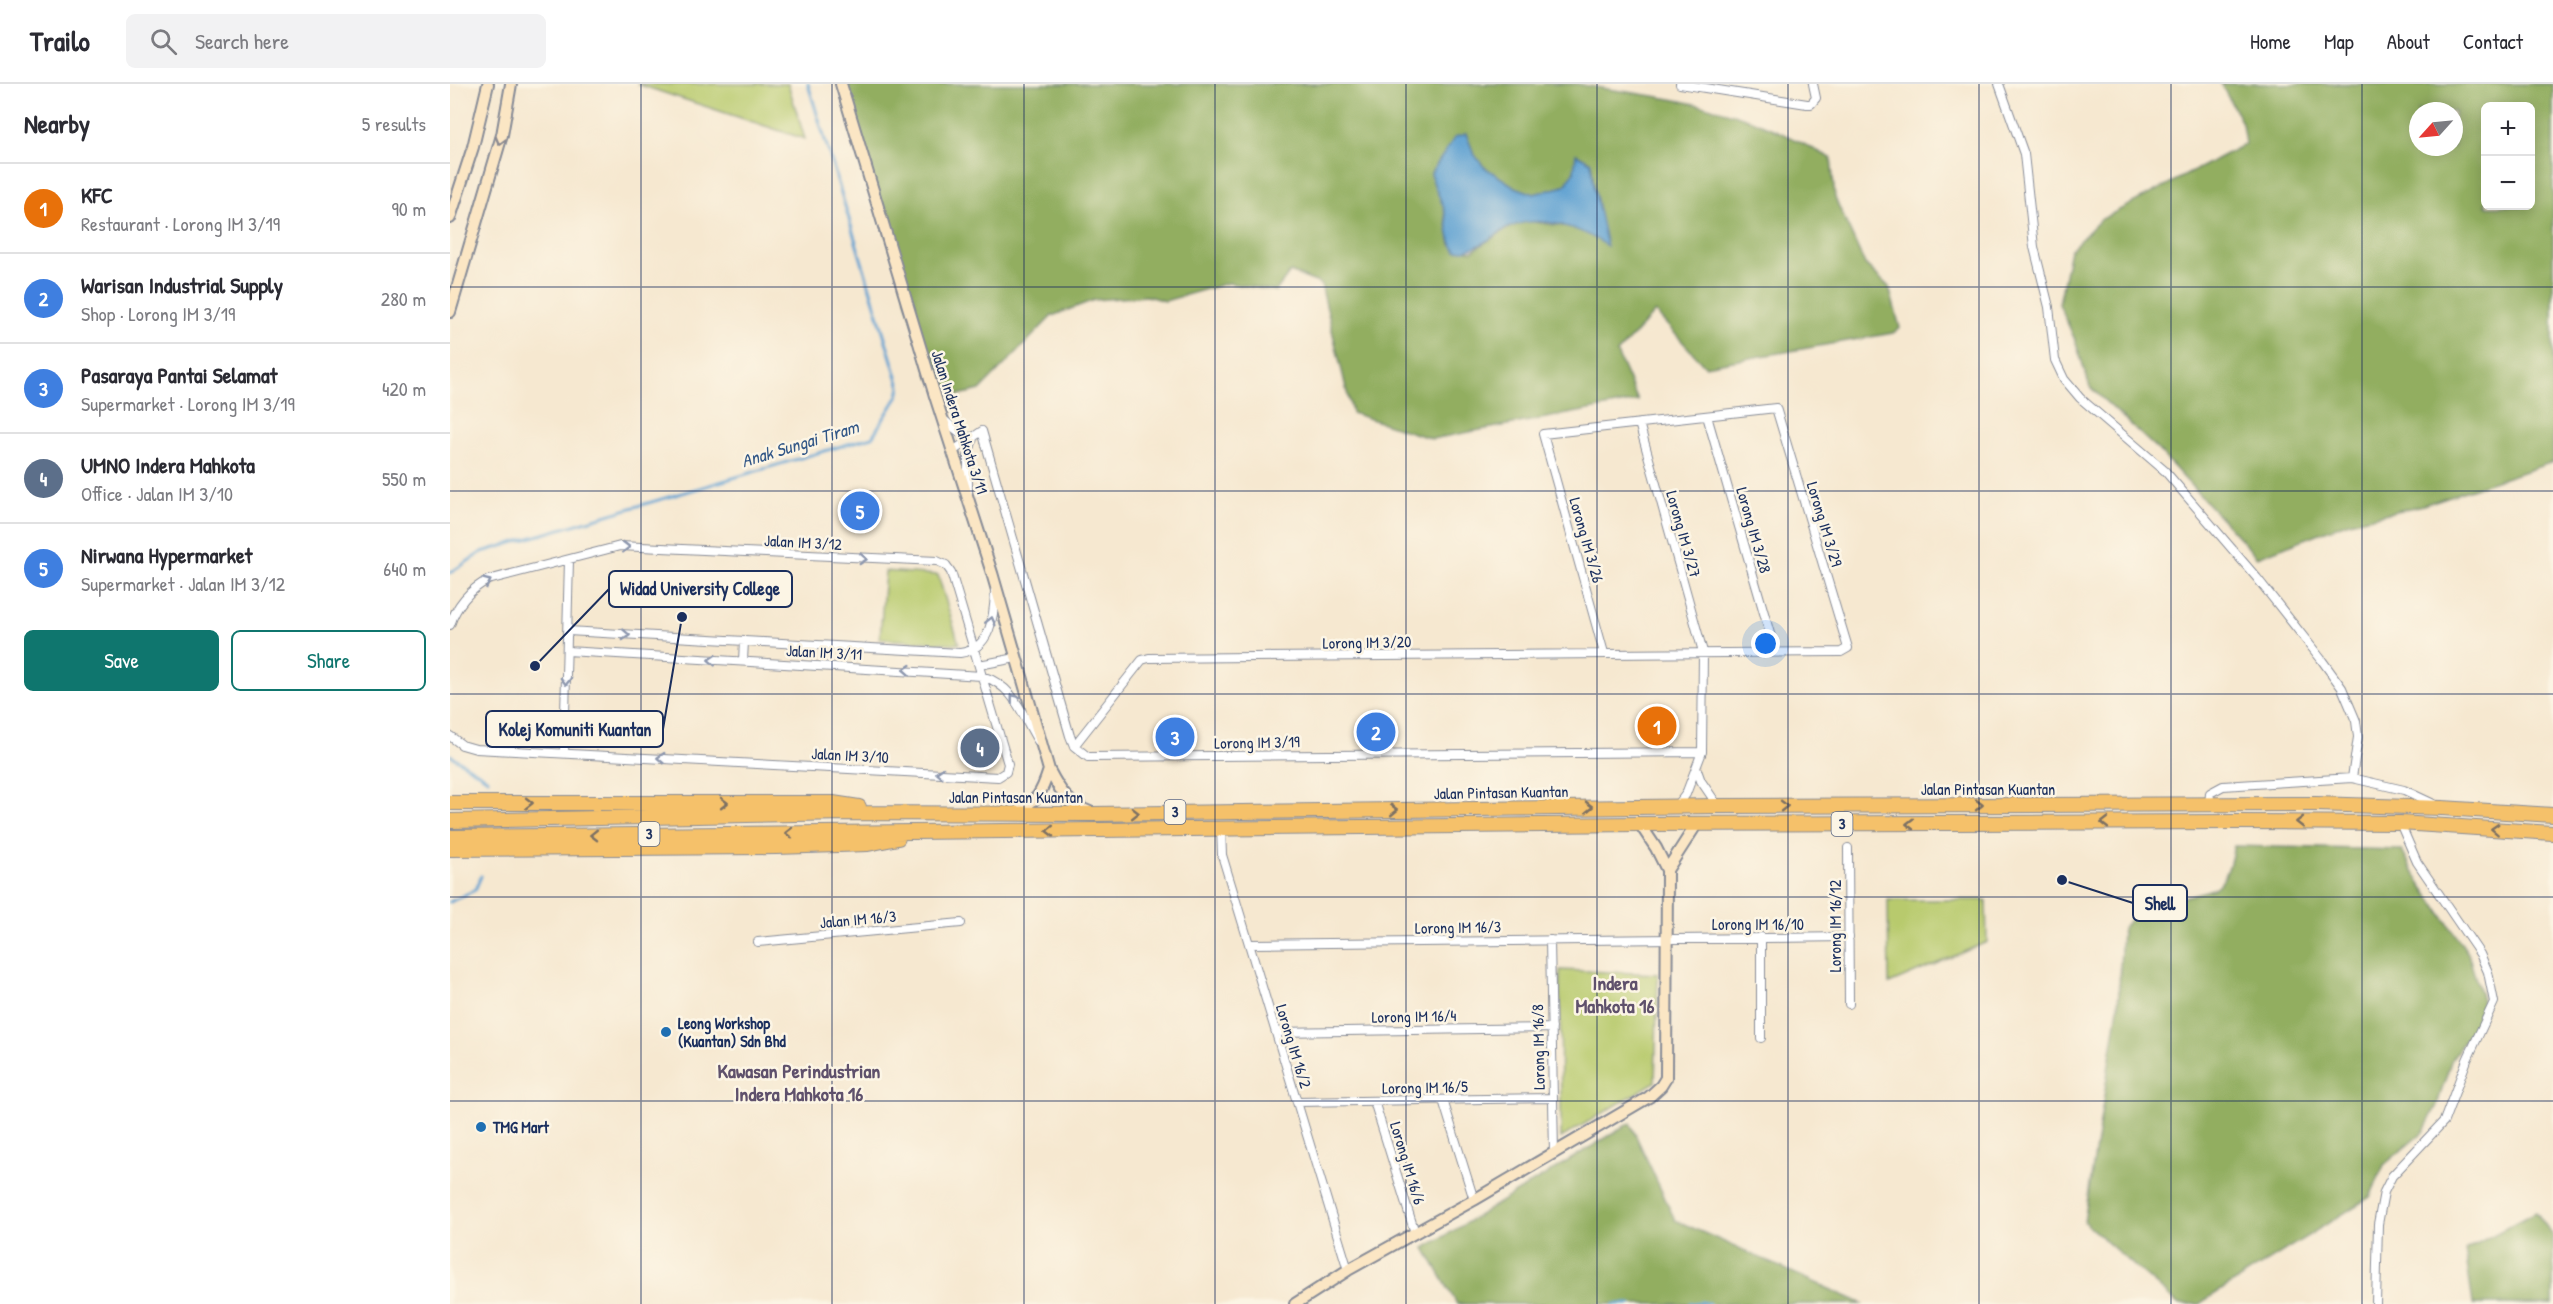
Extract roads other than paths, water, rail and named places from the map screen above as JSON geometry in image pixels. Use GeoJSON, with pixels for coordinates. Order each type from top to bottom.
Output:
{"type":"FeatureCollection","features":[{"type":"Feature","properties":{"kind":"highway"},"geometry":{"type":"LineString","coordinates":[[450,795],[492,803]]}},
{"type":"Feature","properties":{"kind":"highway"},"geometry":{"type":"LineString","coordinates":[[450,803],[833,802],[899,813]]}},
{"type":"Feature","properties":{"kind":"highway","name":"Jalan Pintasan Kuantan"},"geometry":{"type":"LineString","coordinates":[[450,820],[848,813],[1094,814],[1677,806],[2316,804],[2442,808],[2553,815]]}},
{"type":"Feature","properties":{"kind":"highway","name":"Jalan Pintasan Kuantan"},"geometry":{"type":"LineString","coordinates":[[450,837],[1640,824],[2238,822],[2400,823],[2553,833]]}},
{"type":"Feature","properties":{"kind":"highway"},"geometry":{"type":"LineString","coordinates":[[450,849],[776,847],[868,844],[923,832]]}},
{"type":"Feature","properties":{"kind":"highway"},"geometry":{"type":"LineString","coordinates":[[450,855],[470,849]]}},
{"type":"Feature","properties":{"kind":"street"},"geometry":{"type":"LineString","coordinates":[[450,218],[476,135],[488,84]]}},
{"type":"Feature","properties":{"kind":"street"},"geometry":{"type":"LineString","coordinates":[[450,312],[502,135],[511,84]]}},
{"type":"Feature","properties":{"kind":"street","name":"Jalan Indera Mahkota 3/11"},"geometry":{"type":"LineString","coordinates":[[841,84],[942,419],[992,573],[1049,770],[1063,795],[1078,808],[1094,814]]}},
{"type":"Feature","properties":{"kind":"street"},"geometry":{"type":"LineString","coordinates":[[1680,84],[1801,104],[1814,102],[1816,98],[1813,84]]}},
{"type":"Feature","properties":{"kind":"street"},"geometry":{"type":"LineString","coordinates":[[1999,84],[2024,154],[2034,247],[2049,307],[2055,360],[2064,379],[2080,398],[2165,471],[2257,578],[2342,688],[2356,721],[2358,737],[2352,778]]}},
{"type":"Feature","properties":{"kind":"street","name":"Lorong IM 3/29"},"geometry":{"type":"LineString","coordinates":[[1707,416],[1776,408],[1848,648]]}},
{"type":"Feature","properties":{"kind":"street"},"geometry":{"type":"LineString","coordinates":[[1639,423],[1707,416]]}},
{"type":"Feature","properties":{"kind":"street","name":"Lorong IM 3/28"},"geometry":{"type":"LineString","coordinates":[[1707,416],[1774,651]]}},
{"type":"Feature","properties":{"kind":"street"},"geometry":{"type":"LineString","coordinates":[[942,419],[964,436],[973,438]]}},
{"type":"Feature","properties":{"kind":"street","name":"Lorong IM 3/26"},"geometry":{"type":"LineString","coordinates":[[1604,653],[1543,434],[1639,423]]}},
{"type":"Feature","properties":{"kind":"street","name":"Lorong IM 3/27"},"geometry":{"type":"LineString","coordinates":[[1639,423],[1702,652],[1702,752],[1686,794],[1677,806]]}},
{"type":"Feature","properties":{"kind":"street"},"geometry":{"type":"LineString","coordinates":[[953,451],[982,431],[1074,746]]}},
{"type":"Feature","properties":{"kind":"street"},"geometry":{"type":"LineString","coordinates":[[968,495],[968,457],[973,438]]}},
{"type":"Feature","properties":{"kind":"street","name":"Jalan IM 3/12"},"geometry":{"type":"LineString","coordinates":[[450,625],[454,612],[480,584],[620,546],[937,561],[946,565],[951,572],[975,650]]}},
{"type":"Feature","properties":{"kind":"street"},"geometry":{"type":"LineString","coordinates":[[450,736],[462,745],[476,749],[564,753],[569,560]]}},
{"type":"Feature","properties":{"kind":"street"},"geometry":{"type":"LineString","coordinates":[[975,650],[985,640],[991,622],[995,591],[992,573]]}},
{"type":"Feature","properties":{"kind":"street","name":"Jalan IM 3/11"},"geometry":{"type":"LineString","coordinates":[[567,631],[960,653],[975,650]]}},
{"type":"Feature","properties":{"kind":"street"},"geometry":{"type":"LineString","coordinates":[[743,661],[744,641]]}},
{"type":"Feature","properties":{"kind":"street","name":"Lorong IM 3/20"},"geometry":{"type":"LineString","coordinates":[[1074,746],[1142,660],[1149,658],[1841,652],[1848,648]]}},
{"type":"Feature","properties":{"kind":"street","name":"Jalan IM 3/10"},"geometry":{"type":"LineString","coordinates":[[564,753],[998,777],[1006,772],[1008,764],[975,650]]}},
{"type":"Feature","properties":{"kind":"street","name":"Jalan IM 3/11"},"geometry":{"type":"LineString","coordinates":[[567,651],[982,676],[999,683],[1012,694],[1042,747]]}},
{"type":"Feature","properties":{"kind":"street"},"geometry":{"type":"LineString","coordinates":[[979,665],[1016,658]]}},
{"type":"Feature","properties":{"kind":"street","name":"Lorong IM 3/19"},"geometry":{"type":"LineString","coordinates":[[1074,746],[1088,757],[1702,752]]}},
{"type":"Feature","properties":{"kind":"street"},"geometry":{"type":"LineString","coordinates":[[1014,813],[1033,803],[1041,794],[1049,770]]}},
{"type":"Feature","properties":{"kind":"street"},"geometry":{"type":"LineString","coordinates":[[1697,770],[1701,781],[1718,806]]}},
{"type":"Feature","properties":{"kind":"street"},"geometry":{"type":"LineString","coordinates":[[2209,806],[2210,793],[2223,786],[2352,778],[2404,790],[2442,808]]}},
{"type":"Feature","properties":{"kind":"street"},"geometry":{"type":"LineString","coordinates":[[2376,1304],[2378,1224],[2384,1192],[2392,1176],[2444,1121],[2467,1060],[2494,1002],[2488,972],[2480,954],[2417,862],[2400,823]]}},
{"type":"Feature","properties":{"kind":"street"},"geometry":{"type":"LineString","coordinates":[[1295,1304],[1348,1270],[1554,1154],[1649,1096],[1661,1086],[1666,1078],[1667,870],[1640,824]]}},
{"type":"Feature","properties":{"kind":"street"},"geometry":{"type":"LineString","coordinates":[[1667,870],[1696,825]]}},
{"type":"Feature","properties":{"kind":"street","name":"Lorong IM 16/2"},"geometry":{"type":"LineString","coordinates":[[1221,829],[1222,855],[1348,1270]]}},
{"type":"Feature","properties":{"kind":"street","name":"Lorong IM 16/12"},"geometry":{"type":"LineString","coordinates":[[1848,848],[1850,1004]]}},
{"type":"Feature","properties":{"kind":"street","name":"Jalan IM 16/3"},"geometry":{"type":"LineString","coordinates":[[758,942],[961,923]]}},
{"type":"Feature","properties":{"kind":"street"},"geometry":{"type":"LineString","coordinates":[[1761,937],[1761,1038]]}},
{"type":"Feature","properties":{"kind":"street","name":"Lorong IM 16/10"},"geometry":{"type":"LineString","coordinates":[[1667,938],[1849,937]]}},
{"type":"Feature","properties":{"kind":"street","name":"Lorong IM 16/3"},"geometry":{"type":"LineString","coordinates":[[1249,944],[1667,938]]}},
{"type":"Feature","properties":{"kind":"street","name":"Lorong IM 16/8"},"geometry":{"type":"LineString","coordinates":[[1550,940],[1554,1154]]}},
{"type":"Feature","properties":{"kind":"street","name":"Lorong IM 16/4"},"geometry":{"type":"LineString","coordinates":[[1276,1032],[1552,1028]]}},
{"type":"Feature","properties":{"kind":"street","name":"Lorong IM 16/5"},"geometry":{"type":"LineString","coordinates":[[1297,1102],[1553,1098]]}},
{"type":"Feature","properties":{"kind":"street"},"geometry":{"type":"LineString","coordinates":[[1443,1100],[1474,1200]]}},
{"type":"Feature","properties":{"kind":"street","name":"Lorong IM 16/6"},"geometry":{"type":"LineString","coordinates":[[1374,1101],[1415,1233]]}},
{"type":"Feature","properties":{"kind":"water"},"geometry":{"type":"Polygon","coordinates":[[[1466,134],[1474,154],[1484,167],[1515,187],[1534,194],[1565,186],[1574,172],[1576,154],[1591,162],[1607,246],[1573,228],[1560,224],[1535,222],[1510,227],[1472,248],[1456,251],[1431,173],[1455,137],[1466,134]]]}},
{"type":"Feature","properties":{"kind":"waterway","name":"Anak Sungai Tiram"},"geometry":{"type":"LineString","coordinates":[[450,573],[482,552],[872,437],[898,396],[900,387],[808,84]]}},
{"type":"Feature","properties":{"kind":"waterway"},"geometry":{"type":"LineString","coordinates":[[450,755],[488,779]]}},
{"type":"Feature","properties":{"kind":"waterway"},"geometry":{"type":"LineString","coordinates":[[450,902],[475,890],[481,876]]}},
{"type":"Feature","properties":{"kind":"waterway"},"geometry":{"type":"LineString","coordinates":[[1690,1304],[1701,1302],[1709,1304]]}},
{"type":"Feature","properties":{"kind":"waterway"},"geometry":{"type":"LineString","coordinates":[[1614,1304],[1631,1304]]}},
{"type":"Feature","properties":{"kind":"place","name":"Nirwana Hypermarket"},"geometry":{"type":"Point","coordinates":[860,511]}},
{"type":"Feature","properties":{"kind":"place","name":"Kolej Komuniti Kuantan"},"geometry":{"type":"Point","coordinates":[682,617]}},
{"type":"Feature","properties":{"kind":"place","name":"Widad University College"},"geometry":{"type":"Point","coordinates":[535,666]}},
{"type":"Feature","properties":{"kind":"place","name":"KFC"},"geometry":{"type":"Point","coordinates":[1657,726]}},
{"type":"Feature","properties":{"kind":"place","name":"Warisan Industrial Supply"},"geometry":{"type":"Point","coordinates":[1376,732]}},
{"type":"Feature","properties":{"kind":"place","name":"Pasaraya Pantai Selamat"},"geometry":{"type":"Point","coordinates":[1175,737]}},
{"type":"Feature","properties":{"kind":"place","name":"UMNO Indera Mahkota"},"geometry":{"type":"Point","coordinates":[980,748]}},
{"type":"Feature","properties":{"kind":"place","name":"Shell"},"geometry":{"type":"Point","coordinates":[2062,880]}},
{"type":"Feature","properties":{"kind":"place","name":"Leong Workshop (Kuantan) Sdn Bhd"},"geometry":{"type":"Point","coordinates":[666,1032]}},
{"type":"Feature","properties":{"kind":"place","name":"TMG Mart"},"geometry":{"type":"Point","coordinates":[481,1127]}},
{"type":"Feature","properties":{"kind":"district","name":"Indera Mahkota 16"},"geometry":{"type":"Point","coordinates":[1615,994]}},
{"type":"Feature","properties":{"kind":"district","name":"Kawasan Perindustrian Indera Mahkota 16"},"geometry":{"type":"Point","coordinates":[799,1082]}}]}
